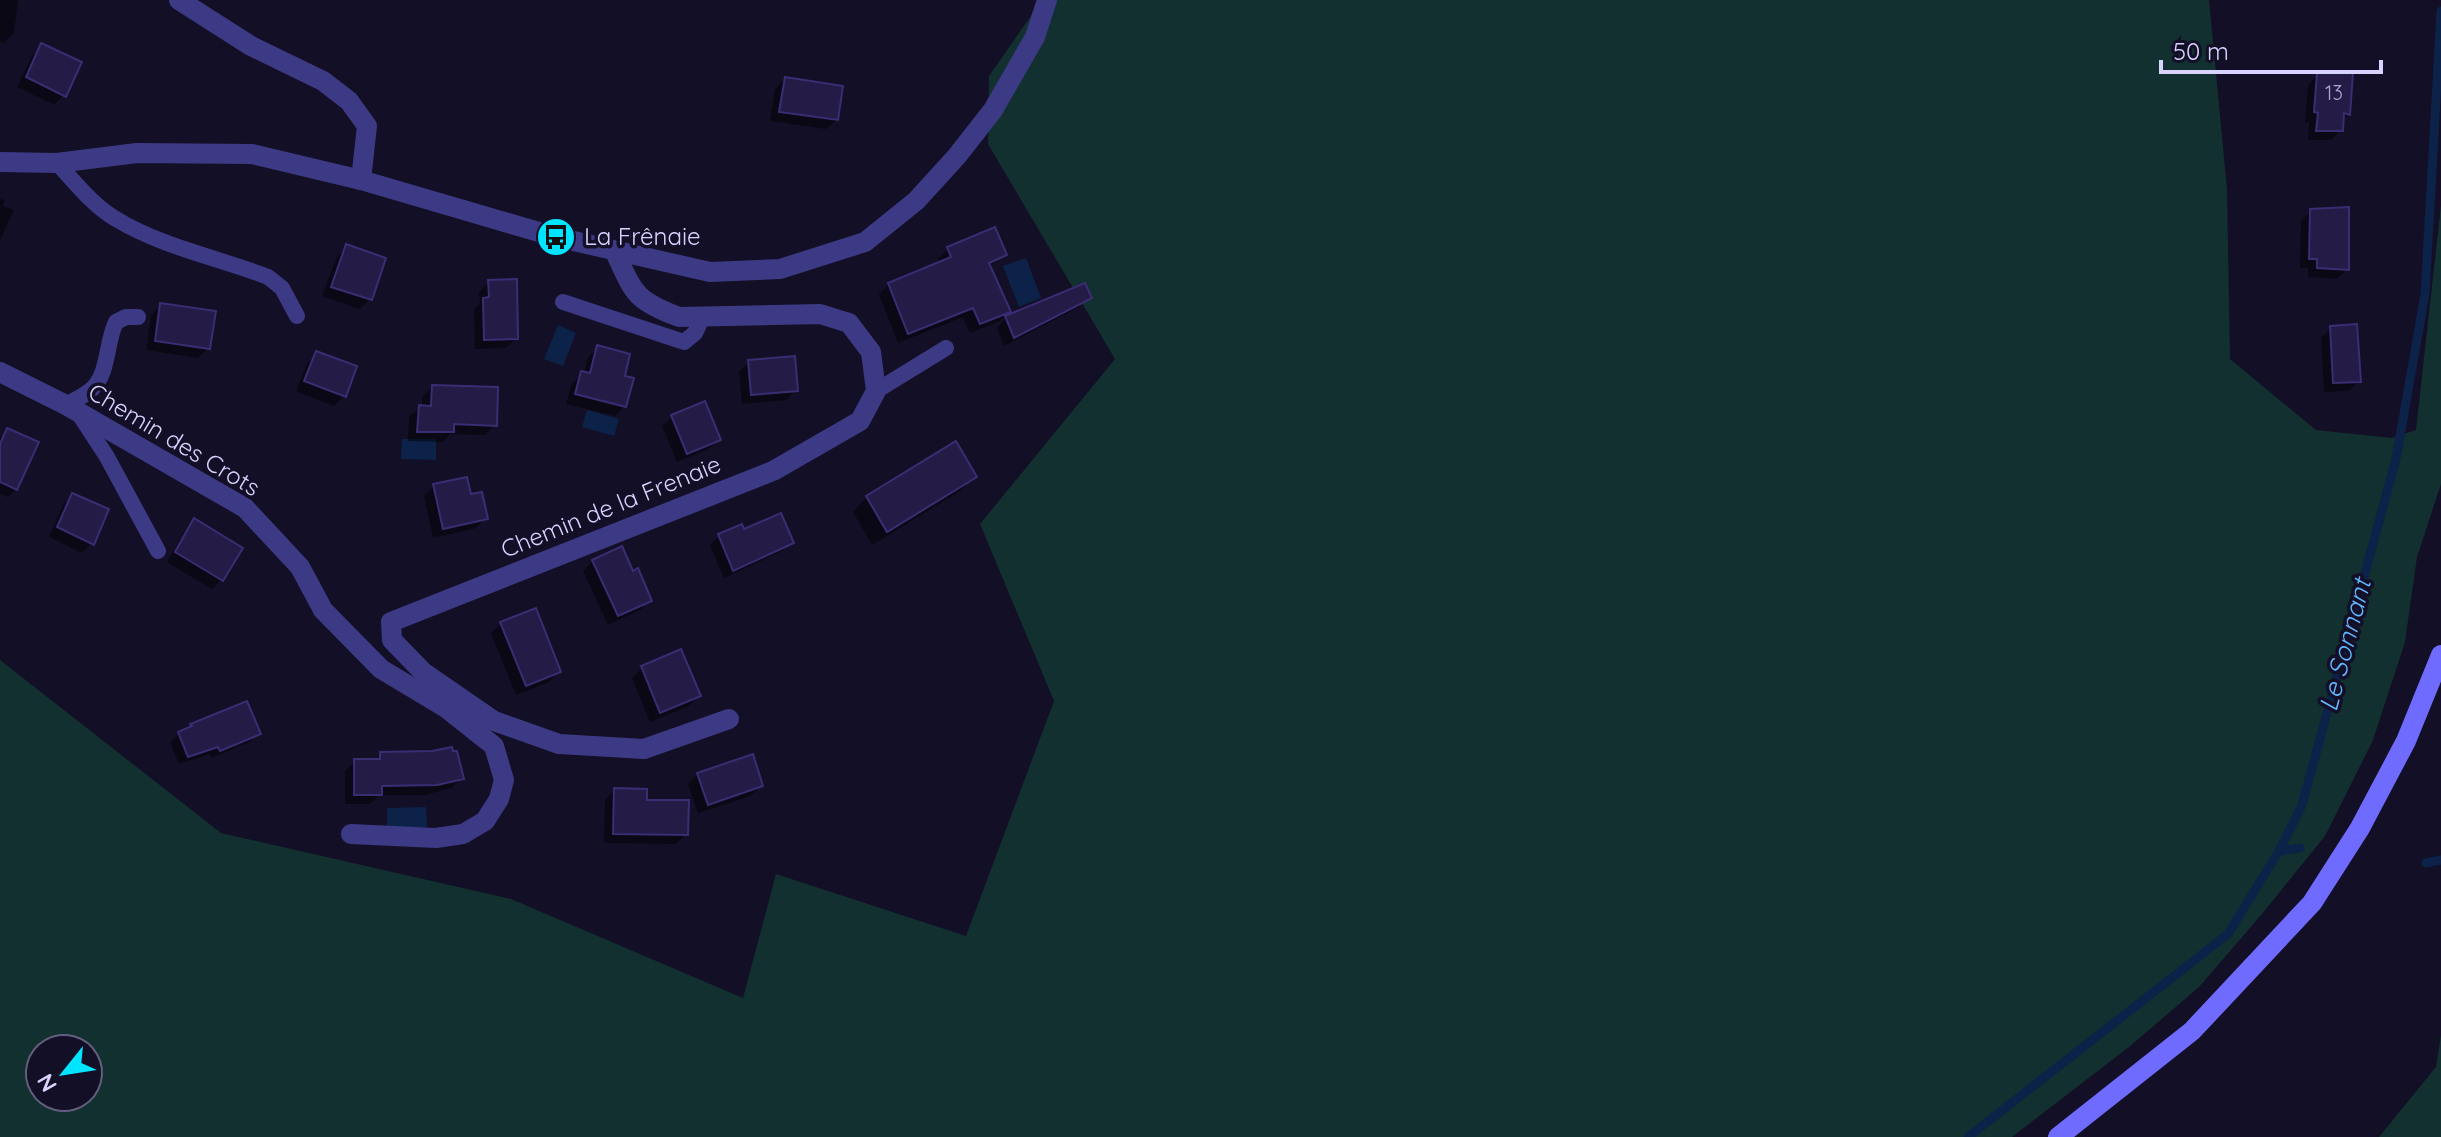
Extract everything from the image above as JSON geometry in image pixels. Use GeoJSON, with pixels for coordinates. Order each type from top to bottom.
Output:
{"type":"FeatureCollection","features":[{"type":"Feature","properties":{"kind":"main road"},"geometry":{"type":"LineString","coordinates":[[2058,1137],[2192,1031],[2312,903],[2360,828],[2406,741],[2441,655]]}},
{"type":"Feature","properties":{"kind":"street"},"geometry":{"type":"LineString","coordinates":[[179,0],[251,46],[323,81],[349,101],[367,126],[361,180]]}},
{"type":"Feature","properties":{"kind":"street"},"geometry":{"type":"LineString","coordinates":[[0,162],[57,163],[137,153],[252,154],[361,180],[615,252],[710,272],[780,269],[865,242],[916,201],[993,110],[1035,37],[1047,0]]}},
{"type":"Feature","properties":{"kind":"street"},"geometry":{"type":"LineString","coordinates":[[615,252],[635,293],[658,309],[679,317],[820,314],[849,323],[871,352],[876,391]]}},
{"type":"Feature","properties":{"kind":"street","name":"Chemin des Crots"},"geometry":{"type":"LineString","coordinates":[[0,372],[72,409],[245,508],[300,567],[323,610],[381,669],[446,708],[494,746],[504,780],[499,799],[485,821],[463,834],[436,838],[351,834]]}},
{"type":"Feature","properties":{"kind":"street","name":"Chemin de la Frenaie"},"geometry":{"type":"LineString","coordinates":[[729,719],[644,749],[559,744],[494,721],[423,672],[392,640],[391,622],[773,471],[860,421],[876,391]]}},
{"type":"Feature","properties":{"kind":"lane"},"geometry":{"type":"LineString","coordinates":[[57,163],[114,218],[140,231],[268,277],[282,288],[297,316]]}},
{"type":"Feature","properties":{"kind":"lane"},"geometry":{"type":"LineString","coordinates":[[563,302],[684,342],[695,333],[702,318]]}},
{"type":"Feature","properties":{"kind":"lane"},"geometry":{"type":"LineString","coordinates":[[138,317],[126,317],[116,322],[109,335],[100,379],[72,409],[113,468],[158,551]]}},
{"type":"Feature","properties":{"kind":"lane"},"geometry":{"type":"LineString","coordinates":[[876,391],[946,348]]}},
{"type":"Feature","properties":{"kind":"green space"},"geometry":{"type":"Polygon","coordinates":[[[1042,0],[2209,0],[2227,189],[2230,359],[2316,430],[2392,438],[2416,430],[2441,205],[2441,484],[2417,557],[2405,642],[2373,740],[2325,836],[2199,987],[2129,1047],[2012,1137],[0,1137],[0,660],[221,833],[511,899],[743,998],[776,874],[966,936],[1054,701],[980,524],[1115,359],[988,144],[989,76],[1042,0]]]}},
{"type":"Feature","properties":{"kind":"green space"},"geometry":{"type":"Polygon","coordinates":[[[2441,1035],[2441,1137],[2379,1137],[2436,1067],[2441,1035]]]}},
{"type":"Feature","properties":{"kind":"water"},"geometry":{"type":"Polygon","coordinates":[[[1026,258],[1041,298],[1019,307],[1003,266],[1026,258]]]}},
{"type":"Feature","properties":{"kind":"water"},"geometry":{"type":"Polygon","coordinates":[[[558,325],[576,333],[563,366],[544,359],[558,325]]]}},
{"type":"Feature","properties":{"kind":"water"},"geometry":{"type":"Polygon","coordinates":[[[587,410],[619,419],[614,436],[582,427],[587,410]]]}},
{"type":"Feature","properties":{"kind":"water"},"geometry":{"type":"Polygon","coordinates":[[[402,439],[436,439],[436,460],[401,459],[402,439]]]}},
{"type":"Feature","properties":{"kind":"water"},"geometry":{"type":"Polygon","coordinates":[[[426,807],[427,827],[387,827],[387,808],[426,807]]]}},
{"type":"Feature","properties":{"kind":"building"},"geometry":{"type":"Polygon","coordinates":[[[41,43],[82,62],[66,97],[26,77],[41,43]]]}},
{"type":"Feature","properties":{"kind":"building"},"geometry":{"type":"Polygon","coordinates":[[[2317,73],[2353,73],[2350,115],[2344,113],[2343,131],[2316,131],[2317,73]]]}},
{"type":"Feature","properties":{"kind":"building"},"geometry":{"type":"Polygon","coordinates":[[[785,77],[843,86],[838,120],[779,112],[785,77]]]}},
{"type":"Feature","properties":{"kind":"building"},"geometry":{"type":"Polygon","coordinates":[[[2349,207],[2349,270],[2317,268],[2317,259],[2309,259],[2310,209],[2349,207]]]}},
{"type":"Feature","properties":{"kind":"building"},"geometry":{"type":"Polygon","coordinates":[[[995,227],[1007,255],[989,263],[1011,312],[980,324],[973,308],[908,334],[888,283],[951,257],[947,247],[995,227]]]}},
{"type":"Feature","properties":{"kind":"building"},"geometry":{"type":"Polygon","coordinates":[[[346,244],[386,258],[372,300],[331,287],[346,244]]]}},
{"type":"Feature","properties":{"kind":"building"},"geometry":{"type":"Polygon","coordinates":[[[517,279],[518,339],[484,340],[483,298],[489,297],[488,280],[517,279]]]}},
{"type":"Feature","properties":{"kind":"building"},"geometry":{"type":"Polygon","coordinates":[[[1085,283],[1092,298],[1014,338],[1005,316],[1085,283]]]}},
{"type":"Feature","properties":{"kind":"building"},"geometry":{"type":"Polygon","coordinates":[[[160,303],[216,311],[210,349],[155,341],[160,303]]]}},
{"type":"Feature","properties":{"kind":"building"},"geometry":{"type":"Polygon","coordinates":[[[2357,324],[2361,382],[2333,383],[2330,326],[2357,324]]]}},
{"type":"Feature","properties":{"kind":"building"},"geometry":{"type":"Polygon","coordinates":[[[597,345],[630,354],[625,376],[634,378],[626,407],[575,394],[581,371],[590,373],[597,345]]]}},
{"type":"Feature","properties":{"kind":"building"},"geometry":{"type":"Polygon","coordinates":[[[316,351],[357,366],[346,397],[304,381],[316,351]]]}},
{"type":"Feature","properties":{"kind":"building"},"geometry":{"type":"Polygon","coordinates":[[[795,356],[798,391],[751,395],[748,360],[795,356]]]}},
{"type":"Feature","properties":{"kind":"building"},"geometry":{"type":"Polygon","coordinates":[[[432,385],[498,387],[497,426],[454,424],[454,432],[417,432],[419,405],[431,406],[432,385]]]}},
{"type":"Feature","properties":{"kind":"building"},"geometry":{"type":"Polygon","coordinates":[[[705,401],[721,440],[687,454],[671,415],[705,401]]]}},
{"type":"Feature","properties":{"kind":"building"},"geometry":{"type":"Polygon","coordinates":[[[7,428],[39,442],[17,490],[0,482],[0,444],[7,428]]]}},
{"type":"Feature","properties":{"kind":"building"},"geometry":{"type":"Polygon","coordinates":[[[956,441],[977,477],[887,532],[866,496],[956,441]]]}},
{"type":"Feature","properties":{"kind":"building"},"geometry":{"type":"Polygon","coordinates":[[[467,477],[471,494],[482,492],[488,519],[443,529],[433,484],[467,477]]]}},
{"type":"Feature","properties":{"kind":"building"},"geometry":{"type":"Polygon","coordinates":[[[72,493],[109,509],[94,545],[57,527],[72,493]]]}},
{"type":"Feature","properties":{"kind":"building"},"geometry":{"type":"Polygon","coordinates":[[[781,513],[794,543],[733,571],[718,534],[742,524],[744,529],[781,513]]]}},
{"type":"Feature","properties":{"kind":"building"},"geometry":{"type":"Polygon","coordinates":[[[194,518],[243,548],[223,581],[175,552],[194,518]]]}},
{"type":"Feature","properties":{"kind":"building"},"geometry":{"type":"Polygon","coordinates":[[[622,546],[633,571],[638,568],[652,601],[618,616],[592,560],[622,546]]]}},
{"type":"Feature","properties":{"kind":"building"},"geometry":{"type":"Polygon","coordinates":[[[536,608],[561,672],[526,686],[500,622],[536,608]]]}},
{"type":"Feature","properties":{"kind":"building"},"geometry":{"type":"Polygon","coordinates":[[[681,649],[701,696],[660,713],[641,666],[681,649]]]}},
{"type":"Feature","properties":{"kind":"building"},"geometry":{"type":"Polygon","coordinates":[[[247,701],[261,734],[220,751],[218,747],[188,757],[178,732],[247,701]]]}},
{"type":"Feature","properties":{"kind":"building"},"geometry":{"type":"Polygon","coordinates":[[[452,747],[453,751],[457,751],[464,779],[437,785],[382,786],[382,795],[354,795],[354,759],[380,759],[380,752],[432,751],[452,747]]]}},
{"type":"Feature","properties":{"kind":"building"},"geometry":{"type":"Polygon","coordinates":[[[753,754],[763,786],[708,805],[697,773],[753,754]]]}},
{"type":"Feature","properties":{"kind":"building"},"geometry":{"type":"Polygon","coordinates":[[[614,788],[647,789],[647,800],[689,800],[688,835],[613,834],[614,788]]]}},
{"type":"Feature","properties":{"kind":"waterway","name":"Le Sonnant"},"geometry":{"type":"LineString","coordinates":[[1968,1137],[2228,934],[2279,851],[2302,805],[2396,459],[2425,294],[2441,11]]}},
{"type":"Feature","properties":{"kind":"waterway"},"geometry":{"type":"LineString","coordinates":[[2279,851],[2300,848]]}},
{"type":"Feature","properties":{"kind":"waterway"},"geometry":{"type":"LineString","coordinates":[[2426,863],[2441,860]]}},
{"type":"Feature","properties":{"kind":"place","name":"La Frênaie"},"geometry":{"type":"Point","coordinates":[556,237]}}]}
